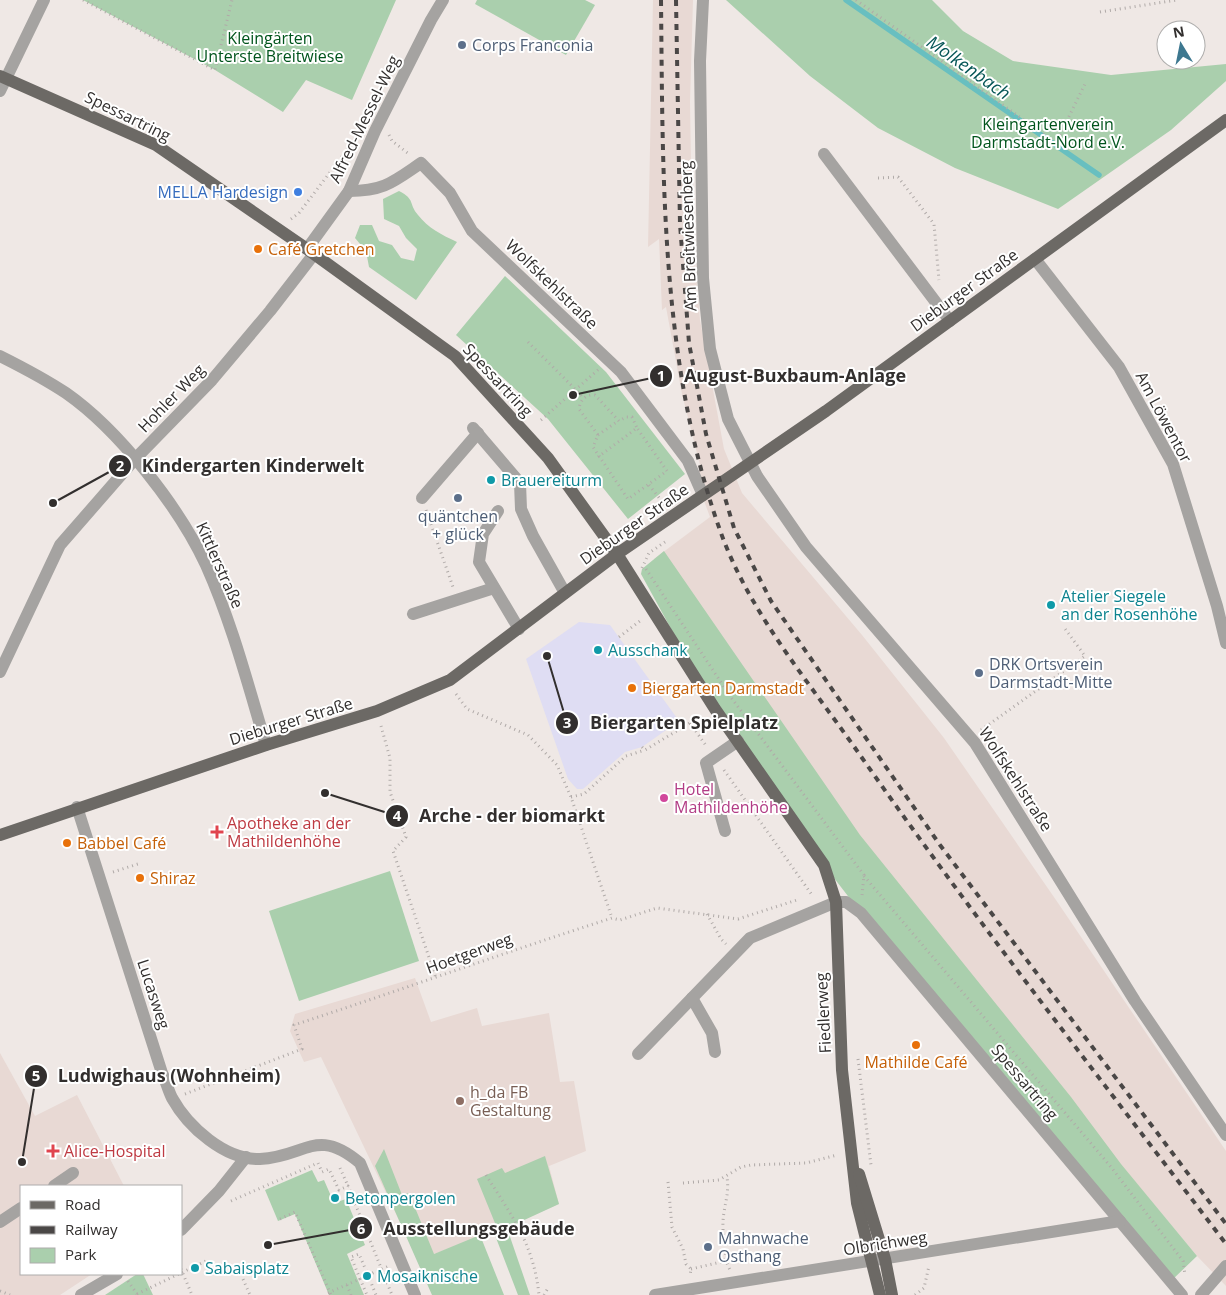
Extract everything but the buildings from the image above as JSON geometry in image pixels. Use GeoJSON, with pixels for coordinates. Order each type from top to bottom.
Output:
{"type":"FeatureCollection","features":[{"type":"Feature","properties":{"kind":"main road","name":"Spessartring"},"geometry":{"type":"LineString","coordinates":[[3,77],[156,145],[310,251],[455,356],[548,458],[617,554],[738,741],[824,866]]}},
{"type":"Feature","properties":{"kind":"main road","name":"Dieburger Straße"},"geometry":{"type":"LineString","coordinates":[[0,835],[77,807],[377,711],[432,690],[460,673],[617,554],[750,463],[950,321],[1226,120]]}},
{"type":"Feature","properties":{"kind":"main road","name":"Fiedlerweg"},"geometry":{"type":"LineString","coordinates":[[824,866],[834,896],[842,1070],[857,1203],[880,1295]]}},
{"type":"Feature","properties":{"kind":"main road","name":"Fiedlerweg"},"geometry":{"type":"LineString","coordinates":[[853,1156],[886,1260],[892,1295]]}},
{"type":"Feature","properties":{"kind":"street"},"geometry":{"type":"LineString","coordinates":[[0,91],[3,77],[44,0]]}},
{"type":"Feature","properties":{"kind":"street","name":"Alfred-Messel-Weg"},"geometry":{"type":"LineString","coordinates":[[310,251],[349,191],[379,123],[443,0]]}},
{"type":"Feature","properties":{"kind":"street","name":"Am Breitwiesenberg"},"geometry":{"type":"LineString","coordinates":[[703,0],[701,143],[703,278],[710,348],[728,420],[750,463]]}},
{"type":"Feature","properties":{"kind":"street"},"geometry":{"type":"LineString","coordinates":[[824,154],[950,321]]}},
{"type":"Feature","properties":{"kind":"street"},"geometry":{"type":"LineString","coordinates":[[349,191],[368,191],[389,186],[421,163]]}},
{"type":"Feature","properties":{"kind":"street","name":"Wolfskehlstraße"},"geometry":{"type":"LineString","coordinates":[[421,163],[450,193],[472,230],[621,372],[688,461],[703,495]]}},
{"type":"Feature","properties":{"kind":"street","name":"Hohler Weg"},"geometry":{"type":"LineString","coordinates":[[0,672],[60,545],[134,459],[212,380],[270,310],[310,251]]}},
{"type":"Feature","properties":{"kind":"street","name":"Am Löwentor"},"geometry":{"type":"LineString","coordinates":[[1035,259],[1119,367],[1173,464],[1217,606],[1226,643]]}},
{"type":"Feature","properties":{"kind":"street","name":"Kittlerstraße"},"geometry":{"type":"LineString","coordinates":[[0,356],[67,394],[108,430],[134,459],[187,528],[206,566],[230,629],[266,745]]}},
{"type":"Feature","properties":{"kind":"street"},"geometry":{"type":"LineString","coordinates":[[422,498],[476,431],[520,483],[521,509],[532,536],[565,593]]}},
{"type":"Feature","properties":{"kind":"street","name":"Wolfskehlstraße"},"geometry":{"type":"LineString","coordinates":[[750,463],[806,547],[970,737],[1136,1001],[1226,1135]]}},
{"type":"Feature","properties":{"kind":"street"},"geometry":{"type":"LineString","coordinates":[[498,511],[483,534],[479,562],[519,629]]}},
{"type":"Feature","properties":{"kind":"street"},"geometry":{"type":"LineString","coordinates":[[413,614],[494,588]]}},
{"type":"Feature","properties":{"kind":"street"},"geometry":{"type":"LineString","coordinates":[[725,831],[706,763],[738,741]]}},
{"type":"Feature","properties":{"kind":"street","name":"Lucasweg"},"geometry":{"type":"LineString","coordinates":[[77,807],[162,1073],[173,1098],[190,1120],[216,1144],[246,1157]]}},
{"type":"Feature","properties":{"kind":"street"},"geometry":{"type":"LineString","coordinates":[[638,1054],[750,938],[834,896]]}},
{"type":"Feature","properties":{"kind":"street","name":"Spessartring"},"geometry":{"type":"LineString","coordinates":[[834,896],[861,913],[1182,1295]]}},
{"type":"Feature","properties":{"kind":"street"},"geometry":{"type":"LineString","coordinates":[[692,998],[712,1033],[715,1052]]}},
{"type":"Feature","properties":{"kind":"street"},"geometry":{"type":"LineString","coordinates":[[182,1229],[219,1191],[246,1157],[259,1159],[272,1157],[323,1144],[346,1151],[360,1163],[415,1295]]}},
{"type":"Feature","properties":{"kind":"street"},"geometry":{"type":"LineString","coordinates":[[55,1185],[73,1173]]}},
{"type":"Feature","properties":{"kind":"street"},"geometry":{"type":"LineString","coordinates":[[0,1222],[20,1209]]}},
{"type":"Feature","properties":{"kind":"street","name":"Olbrichweg"},"geometry":{"type":"LineString","coordinates":[[655,1295],[886,1260],[1120,1220]]}},
{"type":"Feature","properties":{"kind":"street"},"geometry":{"type":"LineString","coordinates":[[1201,1295],[1226,1266]]}},
{"type":"Feature","properties":{"kind":"street"},"geometry":{"type":"LineString","coordinates":[[81,1295],[114,1275]]}},
{"type":"Feature","properties":{"kind":"path"},"geometry":{"type":"LineString","coordinates":[[83,0],[215,70],[232,0]]}},
{"type":"Feature","properties":{"kind":"path"},"geometry":{"type":"LineString","coordinates":[[856,0],[1056,143],[1085,84]]}},
{"type":"Feature","properties":{"kind":"path"},"geometry":{"type":"LineString","coordinates":[[1100,12],[1177,0]]}},
{"type":"Feature","properties":{"kind":"path"},"geometry":{"type":"LineString","coordinates":[[388,132],[392,141],[421,163]]}},
{"type":"Feature","properties":{"kind":"path"},"geometry":{"type":"LineString","coordinates":[[878,178],[898,177],[934,224],[940,308]]}},
{"type":"Feature","properties":{"kind":"path"},"geometry":{"type":"LineString","coordinates":[[528,342],[584,398]]}},
{"type":"Feature","properties":{"kind":"path"},"geometry":{"type":"LineString","coordinates":[[541,420],[574,389],[609,361]]}},
{"type":"Feature","properties":{"kind":"path"},"geometry":{"type":"LineString","coordinates":[[598,435],[579,409],[580,403],[584,398],[595,395],[619,421]]}},
{"type":"Feature","properties":{"kind":"path"},"geometry":{"type":"LineString","coordinates":[[626,417],[632,417],[637,428],[667,471],[628,499],[593,447],[598,435],[626,417]]}},
{"type":"Feature","properties":{"kind":"path"},"geometry":{"type":"LineString","coordinates":[[598,457],[637,428]]}},
{"type":"Feature","properties":{"kind":"path"},"geometry":{"type":"LineString","coordinates":[[649,484],[664,504]]}},
{"type":"Feature","properties":{"kind":"path"},"geometry":{"type":"LineString","coordinates":[[427,513],[457,600]]}},
{"type":"Feature","properties":{"kind":"path"},"geometry":{"type":"LineString","coordinates":[[642,569],[649,553],[671,537]]}},
{"type":"Feature","properties":{"kind":"path"},"geometry":{"type":"LineString","coordinates":[[619,637],[640,621]]}},
{"type":"Feature","properties":{"kind":"path"},"geometry":{"type":"LineString","coordinates":[[970,737],[1085,656],[1063,626]]}},
{"type":"Feature","properties":{"kind":"path"},"geometry":{"type":"LineString","coordinates":[[456,694],[467,709],[528,735],[557,765],[572,797],[612,918]]}},
{"type":"Feature","properties":{"kind":"path"},"geometry":{"type":"LineString","coordinates":[[572,797],[584,794],[626,756],[700,717]]}},
{"type":"Feature","properties":{"kind":"path"},"geometry":{"type":"LineString","coordinates":[[380,722],[390,758],[390,792],[406,837],[393,851],[436,978]]}},
{"type":"Feature","properties":{"kind":"path"},"geometry":{"type":"LineString","coordinates":[[690,723],[812,895]]}},
{"type":"Feature","properties":{"kind":"path"},"geometry":{"type":"LineString","coordinates":[[116,871],[141,863]]}},
{"type":"Feature","properties":{"kind":"path"},"geometry":{"type":"LineString","coordinates":[[864,875],[1111,1167],[1183,1261],[1186,1278]]}},
{"type":"Feature","properties":{"kind":"path","name":"Hoetgerweg"},"geometry":{"type":"LineString","coordinates":[[173,1098],[302,1050],[294,1025],[436,978],[496,955],[612,918],[620,920],[657,908],[738,919],[812,895],[834,896]]}},
{"type":"Feature","properties":{"kind":"path"},"geometry":{"type":"LineString","coordinates":[[707,914],[721,939],[736,952]]}},
{"type":"Feature","properties":{"kind":"path"},"geometry":{"type":"LineString","coordinates":[[683,1183],[701,1183],[727,1177],[741,1167],[751,1165],[806,1163],[853,1156]]}},
{"type":"Feature","properties":{"kind":"path"},"geometry":{"type":"LineString","coordinates":[[227,1203],[318,1163],[322,1172],[329,1169],[339,1190],[348,1186]]}},
{"type":"Feature","properties":{"kind":"path"},"geometry":{"type":"LineString","coordinates":[[486,1175],[523,1233],[537,1277],[539,1295]]}},
{"type":"Feature","properties":{"kind":"path"},"geometry":{"type":"LineString","coordinates":[[344,1177],[392,1295]]}},
{"type":"Feature","properties":{"kind":"path"},"geometry":{"type":"LineString","coordinates":[[668,1182],[669,1211],[672,1227],[683,1249],[686,1264],[691,1269],[721,1262],[725,1259],[723,1212],[729,1192],[727,1177]]}},
{"type":"Feature","properties":{"kind":"path"},"geometry":{"type":"LineString","coordinates":[[280,1218],[295,1212],[329,1294],[360,1279]]}},
{"type":"Feature","properties":{"kind":"path"},"geometry":{"type":"LineString","coordinates":[[915,1295],[924,1288],[933,1252]]}},
{"type":"Feature","properties":{"kind":"path"},"geometry":{"type":"LineString","coordinates":[[367,1295],[351,1257],[360,1254],[376,1295]]}},
{"type":"Feature","properties":{"kind":"path"},"geometry":{"type":"LineString","coordinates":[[192,1295],[183,1274],[206,1262]]}},
{"type":"Feature","properties":{"kind":"path"},"geometry":{"type":"LineString","coordinates":[[239,1270],[250,1295]]}},
{"type":"Feature","properties":{"kind":"path"},"geometry":{"type":"LineString","coordinates":[[368,1275],[375,1272]]}},
{"type":"Feature","properties":{"kind":"path"},"geometry":{"type":"LineString","coordinates":[[124,1275],[137,1294],[181,1275]]}},
{"type":"Feature","properties":{"kind":"path"},"geometry":{"type":"LineString","coordinates":[[347,1285],[351,1295]]}},
{"type":"Feature","properties":{"kind":"path"},"geometry":{"type":"LineString","coordinates":[[544,1295],[548,1288]]}},
{"type":"Feature","properties":{"kind":"path"},"geometry":{"type":"LineString","coordinates":[[0,1291],[10,1295]]}},
{"type":"Feature","properties":{"kind":"shaded area"},"geometry":{"type":"Polygon","coordinates":[[[653,0],[693,0],[690,102],[692,230],[700,320],[724,449],[742,493],[862,635],[944,738],[1226,1151],[1226,1286],[1197,1256],[990,1008],[854,837],[654,559],[710,517],[694,474],[701,469],[682,394],[666,307],[662,310],[659,239],[648,247],[653,0]]]}},
{"type":"Feature","properties":{"kind":"shaded area","name":"Biergarten Darmstadt"},"geometry":{"type":"Polygon","coordinates":[[[579,622],[610,625],[679,721],[642,747],[625,752],[583,789],[577,789],[568,779],[526,659],[579,622]]]}},
{"type":"Feature","properties":{"kind":"shaded area","name":"h_da FB Gestaltung"},"geometry":{"type":"Polygon","coordinates":[[[415,978],[431,1022],[477,1008],[482,1026],[549,1013],[560,1082],[574,1081],[586,1151],[549,1166],[559,1204],[506,1227],[418,1260],[321,1057],[304,1062],[290,1031],[295,1014],[415,978]]]}},
{"type":"Feature","properties":{"kind":"shaded area","name":"Alice-Hospital"},"geometry":{"type":"Polygon","coordinates":[[[0,1053],[35,1116],[77,1095],[123,1185],[20,1185],[20,1275],[90,1275],[60,1295],[0,1295],[0,1053]]]}},
{"type":"Feature","properties":{"kind":"green space","name":"Kleingärten Unterste Breitwiese"},"geometry":{"type":"Polygon","coordinates":[[[83,0],[396,0],[352,100],[306,80],[283,112],[215,70],[83,0]]]}},
{"type":"Feature","properties":{"kind":"green space"},"geometry":{"type":"Polygon","coordinates":[[[477,0],[585,0],[595,5],[566,55],[475,4],[477,0]]]}},
{"type":"Feature","properties":{"kind":"green space","name":"Kleingartenverein Darmstadt-Nord e.V."},"geometry":{"type":"Polygon","coordinates":[[[726,0],[932,0],[963,31],[1013,61],[1111,75],[1163,70],[1206,70],[1206,66],[1226,64],[1226,81],[1171,130],[1058,209],[955,168],[878,128],[810,76],[726,0]]]}},
{"type":"Feature","properties":{"kind":"green space"},"geometry":{"type":"Polygon","coordinates":[[[399,191],[410,199],[415,211],[426,224],[457,242],[416,300],[369,267],[366,251],[355,238],[360,225],[372,225],[379,241],[392,245],[401,258],[414,261],[417,249],[406,238],[399,226],[384,219],[383,199],[399,191]]]}},
{"type":"Feature","properties":{"kind":"green space"},"geometry":{"type":"Polygon","coordinates":[[[505,276],[606,372],[685,474],[628,519],[548,419],[456,335],[505,276]]]}},
{"type":"Feature","properties":{"kind":"green space"},"geometry":{"type":"Polygon","coordinates":[[[664,551],[860,835],[1071,1097],[1121,1164],[1197,1256],[1171,1281],[861,913],[824,865],[715,709],[641,574],[642,569],[664,551]]]}},
{"type":"Feature","properties":{"kind":"green space"},"geometry":{"type":"Polygon","coordinates":[[[390,871],[419,961],[299,1001],[269,911],[390,871]]]}},
{"type":"Feature","properties":{"kind":"green space"},"geometry":{"type":"Polygon","coordinates":[[[384,1149],[402,1195],[409,1193],[434,1254],[480,1235],[504,1295],[432,1295],[375,1166],[384,1149]]]}},
{"type":"Feature","properties":{"kind":"green space"},"geometry":{"type":"Polygon","coordinates":[[[545,1156],[559,1204],[507,1228],[530,1295],[518,1295],[493,1230],[497,1228],[477,1179],[502,1168],[505,1173],[545,1156]]]}},
{"type":"Feature","properties":{"kind":"green space"},"geometry":{"type":"Polygon","coordinates":[[[312,1170],[318,1182],[324,1180],[334,1203],[346,1199],[365,1245],[347,1254],[364,1295],[329,1295],[295,1214],[278,1221],[265,1190],[312,1170]]]}},
{"type":"Feature","properties":{"kind":"green space"},"geometry":{"type":"Polygon","coordinates":[[[135,1275],[143,1275],[153,1295],[105,1295],[135,1275]]]}},
{"type":"Feature","properties":{"kind":"waterway","name":"Molkenbach"},"geometry":{"type":"LineString","coordinates":[[846,0],[1099,175]]}},
{"type":"Feature","properties":{"kind":"railway"},"geometry":{"type":"LineString","coordinates":[[661,0],[665,202],[669,270],[676,337],[686,403],[701,469],[721,533],[733,563],[765,621],[783,648],[904,817],[1226,1244]]}},
{"type":"Feature","properties":{"kind":"railway"},"geometry":{"type":"LineString","coordinates":[[676,0],[680,224],[689,343],[706,434],[734,528],[771,601],[940,845],[1226,1224]]}},
{"type":"Feature","properties":{"kind":"place","name":"Corps Franconia"},"geometry":{"type":"Point","coordinates":[462,45]}},
{"type":"Feature","properties":{"kind":"place","name":"MELLA Hardesign"},"geometry":{"type":"Point","coordinates":[298,192]}},
{"type":"Feature","properties":{"kind":"place","name":"Café Gretchen"},"geometry":{"type":"Point","coordinates":[258,249]}},
{"type":"Feature","properties":{"kind":"place","name":"August-Buxbaum-Anlage"},"geometry":{"type":"Point","coordinates":[573,395]}},
{"type":"Feature","properties":{"kind":"place","name":"Brauereiturm"},"geometry":{"type":"Point","coordinates":[491,480]}},
{"type":"Feature","properties":{"kind":"place","name":"quäntchen + glück"},"geometry":{"type":"Point","coordinates":[458,498]}},
{"type":"Feature","properties":{"kind":"place","name":"Kindergarten Kinderwelt"},"geometry":{"type":"Point","coordinates":[53,503]}},
{"type":"Feature","properties":{"kind":"place","name":"Atelier Siegele an der Rosenhöhe"},"geometry":{"type":"Point","coordinates":[1051,605]}},
{"type":"Feature","properties":{"kind":"place","name":"Ausschank"},"geometry":{"type":"Point","coordinates":[598,650]}},
{"type":"Feature","properties":{"kind":"place","name":"Biergarten Spielplatz"},"geometry":{"type":"Point","coordinates":[547,656]}},
{"type":"Feature","properties":{"kind":"place","name":"DRK Ortsverein Darmstadt-Mitte"},"geometry":{"type":"Point","coordinates":[979,673]}},
{"type":"Feature","properties":{"kind":"place","name":"Biergarten Darmstadt"},"geometry":{"type":"Point","coordinates":[632,688]}},
{"type":"Feature","properties":{"kind":"place","name":"Arche - der biomarkt"},"geometry":{"type":"Point","coordinates":[325,793]}},
{"type":"Feature","properties":{"kind":"place","name":"Hotel Mathildenhöhe"},"geometry":{"type":"Point","coordinates":[664,798]}},
{"type":"Feature","properties":{"kind":"place","name":"Apotheke an der Mathildenhöhe"},"geometry":{"type":"Point","coordinates":[217,832]}},
{"type":"Feature","properties":{"kind":"place","name":"Babbel Café"},"geometry":{"type":"Point","coordinates":[67,843]}},
{"type":"Feature","properties":{"kind":"place","name":"Shiraz"},"geometry":{"type":"Point","coordinates":[140,878]}},
{"type":"Feature","properties":{"kind":"place","name":"Mathilde Café"},"geometry":{"type":"Point","coordinates":[916,1045]}},
{"type":"Feature","properties":{"kind":"place","name":"h_da FB Gestaltung"},"geometry":{"type":"Point","coordinates":[460,1101]}},
{"type":"Feature","properties":{"kind":"place","name":"Alice-Hospital"},"geometry":{"type":"Point","coordinates":[53,1151]}},
{"type":"Feature","properties":{"kind":"place","name":"Ludwighaus (Wohnheim)"},"geometry":{"type":"Point","coordinates":[22,1162]}},
{"type":"Feature","properties":{"kind":"place","name":"Betonpergolen"},"geometry":{"type":"Point","coordinates":[335,1198]}},
{"type":"Feature","properties":{"kind":"place","name":"Ausstellungsgebäude"},"geometry":{"type":"Point","coordinates":[268,1245]}},
{"type":"Feature","properties":{"kind":"place","name":"Mahnwache Osthang"},"geometry":{"type":"Point","coordinates":[708,1247]}},
{"type":"Feature","properties":{"kind":"place","name":"Sabaisplatz"},"geometry":{"type":"Point","coordinates":[195,1268]}},
{"type":"Feature","properties":{"kind":"place","name":"Mosaiknische"},"geometry":{"type":"Point","coordinates":[367,1276]}}]}
